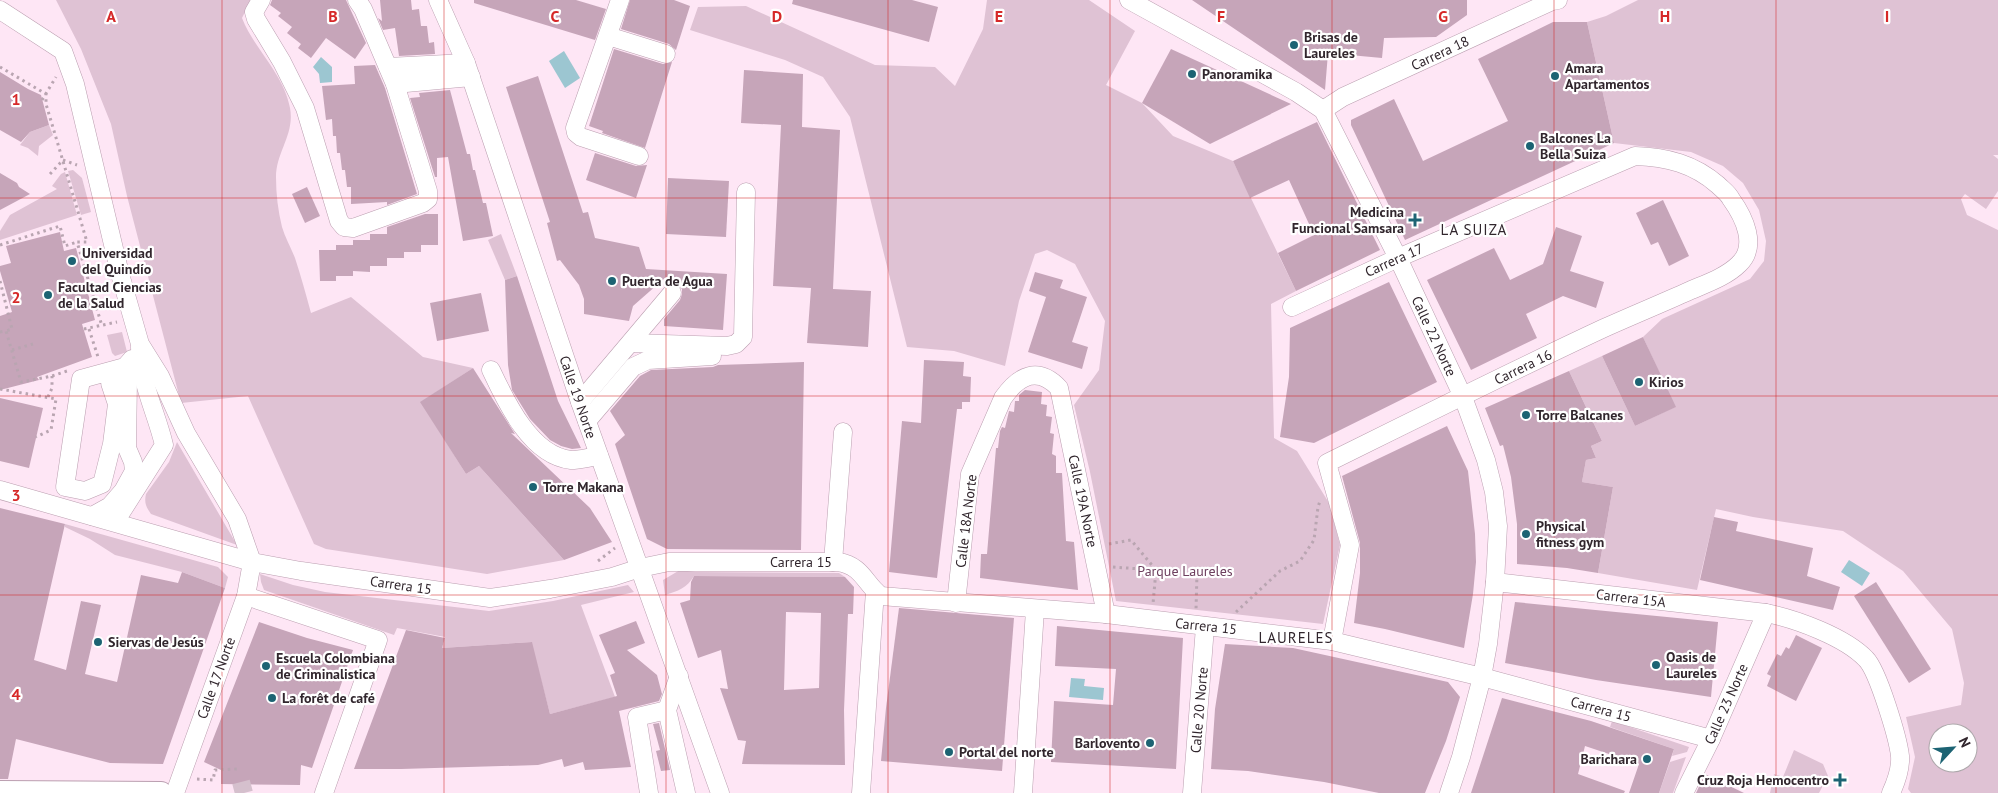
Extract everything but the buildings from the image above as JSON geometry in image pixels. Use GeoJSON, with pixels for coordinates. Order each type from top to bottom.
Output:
{"type":"FeatureCollection","features":[{"type":"Feature","properties":{"kind":"main road"},"geometry":{"type":"LineString","coordinates":[[0,792],[161,793]]}},
{"type":"Feature","properties":{"kind":"street"},"geometry":{"type":"LineString","coordinates":[[261,0],[254,12],[256,19],[282,62],[305,108],[339,221],[344,227],[353,228],[423,203],[428,199],[428,191],[395,84],[357,0]]}},
{"type":"Feature","properties":{"kind":"street","name":"Calle 19 Norte"},"geometry":{"type":"LineString","coordinates":[[438,0],[468,70],[580,402],[720,793]]}},
{"type":"Feature","properties":{"kind":"street","name":"Calle 22 Norte"},"geometry":{"type":"LineString","coordinates":[[1129,0],[1296,92],[1323,110],[1398,258],[1463,397],[1486,460],[1494,492],[1498,526],[1495,582],[1482,677],[1461,757],[1449,793]]}},
{"type":"Feature","properties":{"kind":"street","name":"Carrera 18"},"geometry":{"type":"LineString","coordinates":[[1323,110],[1343,97],[1552,1],[1558,0]]}},
{"type":"Feature","properties":{"kind":"street"},"geometry":{"type":"LineString","coordinates":[[617,1],[608,36],[575,128],[576,133],[581,137],[639,156]]}},
{"type":"Feature","properties":{"kind":"street"},"geometry":{"type":"LineString","coordinates":[[0,10],[63,51],[75,84],[120,274],[133,357],[158,421],[164,444],[115,522]]}},
{"type":"Feature","properties":{"kind":"street"},"geometry":{"type":"LineString","coordinates":[[608,36],[666,54]]}},
{"type":"Feature","properties":{"kind":"street"},"geometry":{"type":"LineString","coordinates":[[388,67],[468,70]]}},
{"type":"Feature","properties":{"kind":"street"},"geometry":{"type":"LineString","coordinates":[[395,84],[468,70]]}},
{"type":"Feature","properties":{"kind":"street","name":"Carrera 17"},"geometry":{"type":"LineString","coordinates":[[1292,307],[1398,258],[1635,156]]}},
{"type":"Feature","properties":{"kind":"street","name":"Carrera 16"},"geometry":{"type":"LineString","coordinates":[[1329,471],[1463,397],[1602,329],[1721,276],[1740,264],[1748,249],[1748,236],[1739,210],[1729,196],[1695,169],[1677,160],[1655,156],[1635,156]]}},
{"type":"Feature","properties":{"kind":"street"},"geometry":{"type":"LineString","coordinates":[[631,344],[727,346],[736,344],[743,337],[746,192]]}},
{"type":"Feature","properties":{"kind":"street"},"geometry":{"type":"LineString","coordinates":[[580,402],[631,344],[672,293]]}},
{"type":"Feature","properties":{"kind":"street"},"geometry":{"type":"LineString","coordinates":[[587,421],[633,367],[641,362],[727,355]]}},
{"type":"Feature","properties":{"kind":"street"},"geometry":{"type":"LineString","coordinates":[[133,357],[123,379],[110,383],[117,404],[112,444],[102,484],[85,491],[65,487],[81,380],[133,357]]}},
{"type":"Feature","properties":{"kind":"street"},"geometry":{"type":"LineString","coordinates":[[92,516],[110,506],[123,491],[134,471],[133,462],[127,448],[128,379],[133,357]]}},
{"type":"Feature","properties":{"kind":"street"},"geometry":{"type":"LineString","coordinates":[[133,357],[160,376],[186,433],[237,519],[252,562]]}},
{"type":"Feature","properties":{"kind":"street"},"geometry":{"type":"LineString","coordinates":[[491,370],[508,404],[528,435],[554,454],[572,460],[599,456]]}},
{"type":"Feature","properties":{"kind":"street","name":"Calle 19A Norte"},"geometry":{"type":"LineString","coordinates":[[1011,387],[1021,378],[1031,375],[1051,380],[1059,388],[1106,614]]}},
{"type":"Feature","properties":{"kind":"street","name":"Calle 18A Norte"},"geometry":{"type":"LineString","coordinates":[[956,604],[970,474],[1003,398],[1011,387]]}},
{"type":"Feature","properties":{"kind":"street"},"geometry":{"type":"LineString","coordinates":[[833,562],[843,432]]}},
{"type":"Feature","properties":{"kind":"street"},"geometry":{"type":"LineString","coordinates":[[1329,471],[1350,545],[1332,641]]}},
{"type":"Feature","properties":{"kind":"street","name":"Carrera 15"},"geometry":{"type":"LineString","coordinates":[[0,490],[252,562],[301,571],[490,598],[612,577],[640,568],[669,562],[846,563],[855,568],[867,579],[874,591],[882,596],[956,604],[1106,614],[1207,627],[1271,632],[1332,641],[1482,677],[1711,739]]}},
{"type":"Feature","properties":{"kind":"street","name":"Calle 17 Norte"},"geometry":{"type":"LineString","coordinates":[[177,786],[246,596],[252,562]]}},
{"type":"Feature","properties":{"kind":"street","name":"Carrera 15A"},"geometry":{"type":"LineString","coordinates":[[1495,582],[1766,613],[1801,622],[1820,630],[1859,652],[1868,660],[1889,714],[1897,742],[1900,767],[1891,793]]}},
{"type":"Feature","properties":{"kind":"street"},"geometry":{"type":"LineString","coordinates":[[861,793],[874,591]]}},
{"type":"Feature","properties":{"kind":"street"},"geometry":{"type":"LineString","coordinates":[[246,596],[378,640],[324,793]]}},
{"type":"Feature","properties":{"kind":"street"},"geometry":{"type":"LineString","coordinates":[[1023,793],[1035,610]]}},
{"type":"Feature","properties":{"kind":"street","name":"Calle 23 Norte"},"geometry":{"type":"LineString","coordinates":[[1684,793],[1711,739],[1766,613]]}},
{"type":"Feature","properties":{"kind":"street","name":"Calle 20 Norte"},"geometry":{"type":"LineString","coordinates":[[1192,793],[1207,627]]}},
{"type":"Feature","properties":{"kind":"street"},"geometry":{"type":"LineString","coordinates":[[679,676],[667,710],[686,793]]}},
{"type":"Feature","properties":{"kind":"street"},"geometry":{"type":"LineString","coordinates":[[649,793],[637,717],[667,710]]}},
{"type":"Feature","properties":{"kind":"path"},"geometry":{"type":"LineString","coordinates":[[0,67],[46,94]]}},
{"type":"Feature","properties":{"kind":"path"},"geometry":{"type":"LineString","coordinates":[[42,100],[57,74]]}},
{"type":"Feature","properties":{"kind":"path"},"geometry":{"type":"LineString","coordinates":[[0,245],[60,226],[65,246],[77,242],[87,242],[46,104],[46,94]]}},
{"type":"Feature","properties":{"kind":"path"},"geometry":{"type":"LineString","coordinates":[[63,160],[80,166]]}},
{"type":"Feature","properties":{"kind":"path"},"geometry":{"type":"LineString","coordinates":[[50,174],[63,160]]}},
{"type":"Feature","properties":{"kind":"path"},"geometry":{"type":"LineString","coordinates":[[77,242],[102,326]]}},
{"type":"Feature","properties":{"kind":"path"},"geometry":{"type":"LineString","coordinates":[[0,281],[12,329],[0,332]]}},
{"type":"Feature","properties":{"kind":"path"},"geometry":{"type":"LineString","coordinates":[[84,329],[112,323]]}},
{"type":"Feature","properties":{"kind":"path"},"geometry":{"type":"LineString","coordinates":[[89,329],[100,361]]}},
{"type":"Feature","properties":{"kind":"path"},"geometry":{"type":"LineString","coordinates":[[6,330],[21,382],[52,376],[52,388],[48,397]]}},
{"type":"Feature","properties":{"kind":"path"},"geometry":{"type":"LineString","coordinates":[[12,350],[34,344]]}},
{"type":"Feature","properties":{"kind":"path"},"geometry":{"type":"LineString","coordinates":[[0,389],[56,399],[51,430],[36,437]]}},
{"type":"Feature","properties":{"kind":"path"},"geometry":{"type":"LineString","coordinates":[[1096,566],[1197,573],[1207,627],[1280,572],[1300,561],[1314,540],[1318,507],[1329,471]]}},
{"type":"Feature","properties":{"kind":"path"},"geometry":{"type":"LineString","coordinates":[[594,562],[613,551],[628,535]]}},
{"type":"Feature","properties":{"kind":"path"},"geometry":{"type":"LineString","coordinates":[[1092,546],[1132,540],[1156,570],[1151,620]]}},
{"type":"Feature","properties":{"kind":"path"},"geometry":{"type":"LineString","coordinates":[[177,786],[213,780],[215,770],[237,769],[239,772]]}},
{"type":"Feature","properties":{"kind":"green space"},"geometry":{"type":"Polygon","coordinates":[[[56,0],[251,0],[242,18],[282,84],[290,108],[290,126],[277,168],[277,196],[282,227],[295,258],[311,313],[351,297],[423,357],[473,368],[421,402],[466,474],[479,466],[564,560],[487,574],[326,549],[314,544],[248,396],[181,403],[127,196],[111,124],[81,49],[56,0]]]}},
{"type":"Feature","properties":{"kind":"green space","name":"Parque Laureles"},"geometry":{"type":"Polygon","coordinates":[[[987,0],[1089,0],[1135,31],[1106,85],[1142,103],[1173,136],[1233,161],[1296,291],[1271,304],[1274,438],[1297,451],[1329,503],[1340,545],[1323,624],[1116,601],[1090,472],[1074,405],[1099,370],[1105,321],[1075,264],[1047,250],[1035,254],[1019,301],[1005,366],[954,351],[907,347],[850,117],[823,77],[785,60],[690,30],[698,7],[746,6],[875,65],[935,67],[955,86],[983,29],[987,0]]]}},
{"type":"Feature","properties":{"kind":"green space"},"geometry":{"type":"Polygon","coordinates":[[[1638,0],[1998,0],[1998,155],[1993,155],[1998,159],[1998,191],[1986,209],[1965,194],[1961,199],[1967,215],[1998,230],[1998,793],[1911,793],[1908,789],[1915,757],[1906,717],[1961,705],[1964,683],[1952,629],[1903,571],[1843,531],[1753,517],[1716,509],[1697,590],[1598,573],[1613,487],[1582,482],[1586,460],[1596,458],[1591,446],[1602,441],[1569,371],[1602,356],[1635,426],[1675,407],[1643,337],[1662,319],[1750,279],[1764,261],[1766,241],[1759,210],[1743,183],[1723,166],[1691,152],[1614,143],[1587,22],[1606,16],[1638,0]]]}},
{"type":"Feature","properties":{"kind":"green space"},"geometry":{"type":"Polygon","coordinates":[[[49,125],[53,135],[39,146],[38,156],[28,148],[20,145],[30,132],[49,125]]]}},
{"type":"Feature","properties":{"kind":"green space"},"geometry":{"type":"Polygon","coordinates":[[[73,170],[82,178],[91,212],[81,215],[68,171],[73,170]]]}},
{"type":"Feature","properties":{"kind":"green space"},"geometry":{"type":"Polygon","coordinates":[[[65,172],[77,215],[0,240],[0,231],[10,215],[57,189],[52,186],[61,174],[65,172]]]}},
{"type":"Feature","properties":{"kind":"green space"},"geometry":{"type":"Polygon","coordinates":[[[501,234],[517,276],[505,280],[488,240],[501,234]]]}},
{"type":"Feature","properties":{"kind":"green space"},"geometry":{"type":"Polygon","coordinates":[[[122,332],[127,352],[115,356],[112,353],[107,335],[122,332]]]}},
{"type":"Feature","properties":{"kind":"green space"},"geometry":{"type":"Polygon","coordinates":[[[177,442],[237,545],[151,514],[148,509],[145,502],[146,494],[169,462],[177,442]]]}},
{"type":"Feature","properties":{"kind":"green space"},"geometry":{"type":"Polygon","coordinates":[[[65,524],[218,567],[228,577],[225,588],[182,572],[115,555],[90,539],[65,527],[65,524]]]}},
{"type":"Feature","properties":{"kind":"green space"},"geometry":{"type":"Polygon","coordinates":[[[680,570],[695,572],[839,573],[845,577],[694,576],[682,588],[665,595],[663,580],[680,570]]]}},
{"type":"Feature","properties":{"kind":"green space"},"geometry":{"type":"Polygon","coordinates":[[[260,574],[293,585],[325,592],[489,611],[553,601],[628,585],[634,592],[581,605],[615,697],[550,714],[531,642],[442,648],[445,637],[397,628],[394,635],[264,590],[260,574]]]}},
{"type":"Feature","properties":{"kind":"green space"},"geometry":{"type":"Polygon","coordinates":[[[1612,721],[1689,747],[1687,752],[1672,756],[1674,749],[1610,727],[1612,721]]]}},
{"type":"Feature","properties":{"kind":"green space"},"geometry":{"type":"Polygon","coordinates":[[[1794,750],[1823,764],[1828,776],[1819,793],[1770,793],[1774,774],[1783,777],[1794,750]]]}},
{"type":"Feature","properties":{"kind":"green space"},"geometry":{"type":"Polygon","coordinates":[[[1686,757],[1673,793],[1659,793],[1670,762],[1686,757]]]}},
{"type":"Feature","properties":{"kind":"water"},"geometry":{"type":"Polygon","coordinates":[[[564,51],[580,78],[565,88],[549,61],[564,51]]]}},
{"type":"Feature","properties":{"kind":"water"},"geometry":{"type":"Polygon","coordinates":[[[321,57],[332,67],[332,82],[320,83],[319,74],[313,67],[321,57]]]}},
{"type":"Feature","properties":{"kind":"water"},"geometry":{"type":"Polygon","coordinates":[[[1849,560],[1870,573],[1862,586],[1841,572],[1849,560]]]}},
{"type":"Feature","properties":{"kind":"water"},"geometry":{"type":"Polygon","coordinates":[[[1071,678],[1085,679],[1084,686],[1104,688],[1103,700],[1069,697],[1071,678]]]}},
{"type":"Feature","properties":{"kind":"tunnel"},"geometry":{"type":"LineString","coordinates":[[241,782],[244,793]]}},
{"type":"Feature","properties":{"kind":"place","name":"Brisas de Laureles"},"geometry":{"type":"Point","coordinates":[1294,45]}},
{"type":"Feature","properties":{"kind":"place","name":"Panoramika"},"geometry":{"type":"Point","coordinates":[1192,74]}},
{"type":"Feature","properties":{"kind":"place","name":"Amara Apartamentos"},"geometry":{"type":"Point","coordinates":[1555,76]}},
{"type":"Feature","properties":{"kind":"place","name":"Balcones La Bella Suiza"},"geometry":{"type":"Point","coordinates":[1530,146]}},
{"type":"Feature","properties":{"kind":"place","name":"Medicina Funcional Samsara"},"geometry":{"type":"Point","coordinates":[1415,220]}},
{"type":"Feature","properties":{"kind":"place","name":"Universidad del Quindío"},"geometry":{"type":"Point","coordinates":[72,261]}},
{"type":"Feature","properties":{"kind":"place","name":"Puerta de Agua"},"geometry":{"type":"Point","coordinates":[612,281]}},
{"type":"Feature","properties":{"kind":"place","name":"Facultad Ciencias de la Salud"},"geometry":{"type":"Point","coordinates":[48,295]}},
{"type":"Feature","properties":{"kind":"place","name":"Kirios"},"geometry":{"type":"Point","coordinates":[1639,382]}},
{"type":"Feature","properties":{"kind":"place","name":"Torre Balcanes"},"geometry":{"type":"Point","coordinates":[1526,415]}},
{"type":"Feature","properties":{"kind":"place","name":"Torre Makana"},"geometry":{"type":"Point","coordinates":[533,487]}},
{"type":"Feature","properties":{"kind":"place","name":"Physical fitness gym"},"geometry":{"type":"Point","coordinates":[1526,534]}},
{"type":"Feature","properties":{"kind":"place","name":"Siervas de Jesús"},"geometry":{"type":"Point","coordinates":[98,642]}},
{"type":"Feature","properties":{"kind":"place","name":"Oasis de Laureles"},"geometry":{"type":"Point","coordinates":[1656,665]}},
{"type":"Feature","properties":{"kind":"place","name":"Escuela Colombiana de Criminalistica"},"geometry":{"type":"Point","coordinates":[266,666]}},
{"type":"Feature","properties":{"kind":"place","name":"La forêt de café"},"geometry":{"type":"Point","coordinates":[272,698]}},
{"type":"Feature","properties":{"kind":"place","name":"Barlovento"},"geometry":{"type":"Point","coordinates":[1150,743]}},
{"type":"Feature","properties":{"kind":"place","name":"Portal del norte"},"geometry":{"type":"Point","coordinates":[949,752]}},
{"type":"Feature","properties":{"kind":"place","name":"Barichara"},"geometry":{"type":"Point","coordinates":[1647,759]}},
{"type":"Feature","properties":{"kind":"place","name":"Cruz Roja Hemocentro"},"geometry":{"type":"Point","coordinates":[1840,780]}},
{"type":"Feature","properties":{"kind":"district","name":"LA SUIZA"},"geometry":{"type":"Point","coordinates":[1474,229]}},
{"type":"Feature","properties":{"kind":"district","name":"LAURELES"},"geometry":{"type":"Point","coordinates":[1296,637]}}]}
